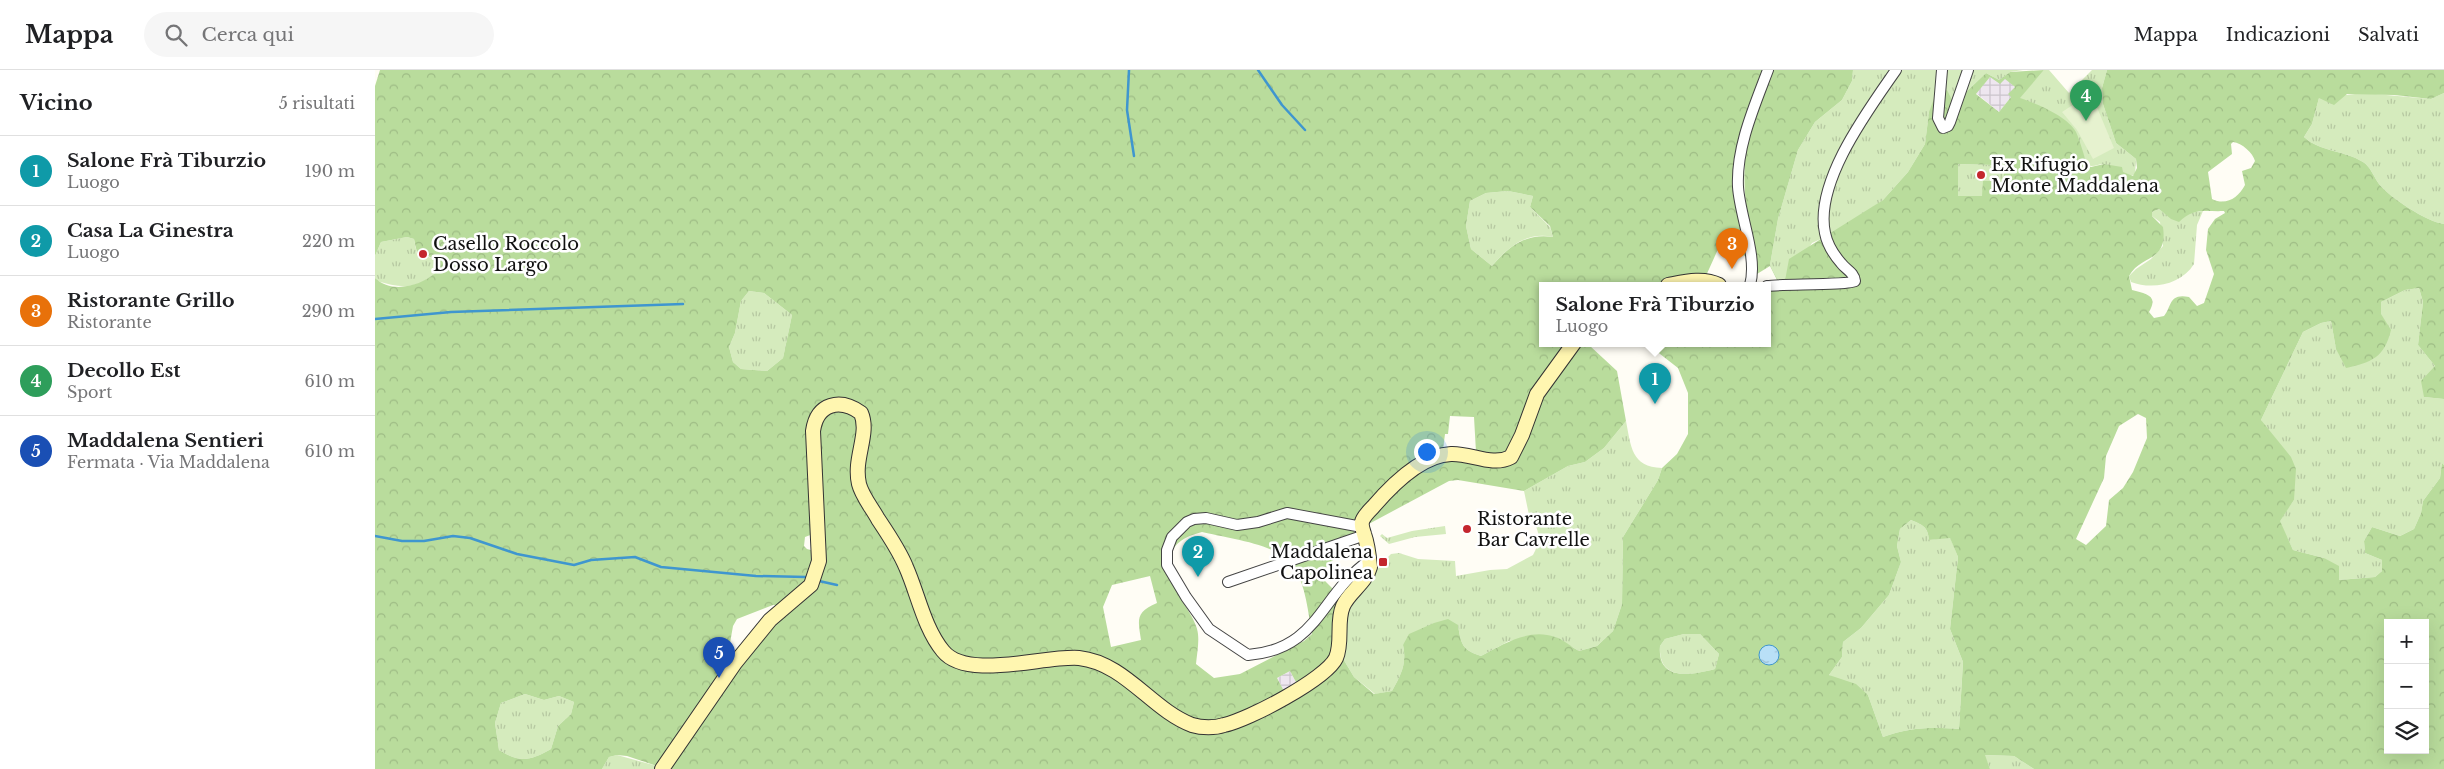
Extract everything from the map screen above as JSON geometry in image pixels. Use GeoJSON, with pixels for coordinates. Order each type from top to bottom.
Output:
{"type":"FeatureCollection","features":[{"type":"Feature","properties":{"kind":"street"},"geometry":{"type":"LineString","coordinates":[[1751,282],[1753,272],[1740,201],[1738,164],[1768,70]]}},
{"type":"Feature","properties":{"kind":"street"},"geometry":{"type":"LineString","coordinates":[[1771,286],[1818,283],[1845,284],[1855,280],[1854,276],[1842,265],[1828,241],[1825,231],[1826,204],[1831,178],[1851,138],[1896,70]]}},
{"type":"Feature","properties":{"kind":"street"},"geometry":{"type":"LineString","coordinates":[[1942,70],[1938,118],[1943,128],[1948,126],[1950,122],[1968,70]]}},
{"type":"Feature","properties":{"kind":"street"},"geometry":{"type":"LineString","coordinates":[[1681,282],[1689,280],[1713,282]]}},
{"type":"Feature","properties":{"kind":"street"},"geometry":{"type":"LineString","coordinates":[[662,769],[735,663],[771,620],[811,585],[819,562],[813,431],[817,415],[829,406],[843,405],[861,413],[865,424],[858,454],[859,485],[906,566],[935,639],[944,653],[954,660],[996,666],[1063,658],[1096,662],[1129,681],[1172,713],[1193,725],[1203,727],[1225,725],[1288,695],[1317,679],[1329,667],[1336,658],[1342,608],[1369,572],[1370,560],[1363,531],[1365,517],[1389,488],[1406,474],[1438,457],[1449,454],[1463,454],[1489,460],[1502,460],[1511,457],[1523,435],[1537,394],[1571,347]]}},
{"type":"Feature","properties":{"kind":"street"},"geometry":{"type":"LineString","coordinates":[[1363,531],[1287,513],[1258,522],[1237,525],[1194,519],[1187,522],[1172,537],[1167,550],[1167,565],[1186,597],[1209,629],[1248,654],[1285,646],[1301,637],[1345,582],[1370,560]]}},
{"type":"Feature","properties":{"kind":"street"},"geometry":{"type":"LineString","coordinates":[[1228,582],[1363,531]]}},
{"type":"Feature","properties":{"kind":"shaded area"},"geometry":{"type":"Polygon","coordinates":[[[1990,77],[2005,78],[2015,87],[2011,97],[1999,112],[1976,93],[1990,77]]]}},
{"type":"Feature","properties":{"kind":"shaded area"},"geometry":{"type":"Polygon","coordinates":[[[1290,671],[1297,684],[1284,691],[1277,678],[1290,671]]]}},
{"type":"Feature","properties":{"kind":"green space"},"geometry":{"type":"Polygon","coordinates":[[[380,70],[1764,70],[1738,140],[1736,156],[1747,257],[1729,248],[1719,247],[1705,278],[1680,277],[1662,282],[1539,282],[1539,347],[1568,347],[1512,448],[1501,456],[1476,452],[1474,417],[1450,416],[1448,434],[1445,434],[1443,450],[1362,515],[1353,520],[1320,516],[1353,529],[1356,536],[1349,538],[1351,551],[1341,552],[1319,575],[1342,598],[1331,656],[1318,672],[1297,684],[1290,671],[1277,678],[1284,691],[1220,722],[1198,723],[1184,716],[1106,662],[971,662],[948,653],[861,479],[866,415],[819,407],[813,534],[805,537],[804,546],[814,551],[810,579],[779,605],[773,605],[737,619],[733,626],[730,643],[720,663],[720,676],[657,766],[627,756],[617,755],[609,757],[602,769],[375,769],[375,278],[389,286],[397,287],[414,285],[435,273],[432,258],[428,256],[418,257],[414,239],[407,237],[381,242],[375,256],[375,86],[380,70]],[[1508,191],[1486,193],[1470,201],[1466,226],[1471,249],[1492,266],[1505,252],[1519,242],[1534,237],[1553,237],[1550,226],[1530,207],[1533,196],[1508,191]],[[749,291],[741,301],[735,333],[729,347],[733,362],[741,369],[767,371],[783,358],[792,315],[764,293],[749,291]],[[1202,532],[1189,536],[1180,542],[1174,549],[1170,565],[1181,598],[1197,629],[1196,664],[1214,678],[1240,674],[1304,641],[1312,634],[1301,582],[1294,567],[1287,559],[1266,547],[1202,532]],[[1150,576],[1112,585],[1103,607],[1111,647],[1141,640],[1139,622],[1141,613],[1157,603],[1150,576]],[[525,694],[501,703],[495,723],[499,750],[513,757],[525,759],[537,756],[551,749],[558,726],[571,714],[574,702],[559,696],[544,700],[525,694]]]}},
{"type":"Feature","properties":{"kind":"green space"},"geometry":{"type":"Polygon","coordinates":[[[1772,70],[1853,70],[1852,81],[1842,100],[1815,122],[1798,150],[1778,219],[1770,265],[1781,286],[1784,286],[1789,259],[1883,200],[1908,172],[1925,144],[1929,112],[1935,96],[1947,90],[1955,106],[1960,104],[1964,100],[1965,93],[1986,73],[1999,80],[2010,72],[2044,70],[2020,98],[2051,111],[2072,126],[2076,132],[2087,165],[2091,167],[2104,164],[2122,167],[2123,172],[2133,176],[2137,168],[2136,159],[2116,143],[2103,104],[2102,88],[2107,70],[2444,70],[2444,93],[2431,99],[2394,95],[2347,94],[2334,105],[2319,98],[2312,124],[2304,137],[2317,146],[2348,155],[2363,162],[2370,169],[2379,184],[2391,195],[2428,219],[2444,224],[2444,399],[2424,397],[2421,381],[2435,366],[2418,345],[2423,302],[2419,288],[2405,290],[2381,302],[2381,314],[2391,330],[2381,353],[2370,361],[2346,368],[2336,349],[2331,321],[2321,323],[2303,332],[2261,420],[2291,457],[2296,469],[2294,500],[2280,521],[2293,550],[2324,558],[2339,566],[2339,580],[2375,577],[2382,571],[2382,560],[2365,553],[2364,541],[2372,527],[2400,536],[2414,529],[2421,513],[2423,501],[2440,478],[2442,463],[2444,465],[2444,769],[2034,769],[2014,756],[1985,755],[1990,769],[668,769],[729,676],[782,615],[815,588],[815,437],[822,420],[829,413],[841,409],[854,414],[861,425],[855,471],[949,664],[1075,663],[1104,671],[1189,728],[1290,700],[1331,676],[1342,657],[1354,677],[1374,694],[1392,691],[1402,669],[1404,658],[1403,645],[1409,634],[1448,619],[1458,625],[1460,637],[1466,649],[1481,656],[1517,639],[1536,634],[1558,638],[1579,651],[1597,646],[1613,631],[1622,604],[1623,537],[1658,480],[1662,468],[1677,454],[1688,434],[1688,393],[1678,368],[1651,347],[1771,347],[1771,288],[1780,286],[1770,266],[1757,274],[1748,218],[1744,175],[1749,139],[1772,70]],[[1990,77],[1976,94],[1999,112],[2011,97],[2008,94],[2015,87],[2005,79],[2000,84],[1990,77]],[[2233,142],[2231,144],[2232,154],[2208,172],[2212,199],[2217,201],[2231,200],[2239,194],[2245,185],[2242,171],[2251,168],[2255,161],[2250,152],[2243,146],[2233,142]],[[1992,161],[1992,165],[1958,164],[1958,196],[1982,196],[1983,181],[2004,181],[2004,162],[1992,161]],[[2159,209],[2152,212],[2152,216],[2163,227],[2161,247],[2158,253],[2140,264],[2129,276],[2132,290],[2146,294],[2152,299],[2153,302],[2149,312],[2154,318],[2164,316],[2177,297],[2189,297],[2197,306],[2204,303],[2214,274],[2206,250],[2208,229],[2215,219],[2225,213],[2224,211],[2195,212],[2184,217],[2179,222],[2171,219],[2159,209]],[[2138,414],[2119,426],[2106,456],[2104,478],[2076,539],[2086,545],[2106,526],[2109,500],[2123,488],[2133,472],[2147,438],[2146,418],[2138,414]],[[1911,520],[1900,529],[1897,546],[1901,562],[1889,595],[1861,628],[1843,642],[1842,657],[1829,675],[1856,684],[1868,695],[1883,737],[1902,731],[1921,729],[1959,729],[1963,662],[1950,629],[1958,557],[1950,538],[1929,540],[1924,527],[1911,520]],[[1684,634],[1665,639],[1660,646],[1664,666],[1670,671],[1687,674],[1715,669],[1719,654],[1700,634],[1684,634]]]}},
{"type":"Feature","properties":{"kind":"green space"},"geometry":{"type":"Polygon","coordinates":[[[1853,70],[2023,70],[2010,72],[1999,80],[1986,73],[1965,93],[1965,100],[1962,104],[1929,112],[1925,144],[1908,172],[1883,200],[1838,231],[1812,243],[1784,286],[1781,286],[1770,265],[1778,219],[1798,150],[1815,122],[1842,100],[1852,81],[1853,70]]]}},
{"type":"Feature","properties":{"kind":"green space"},"geometry":{"type":"Polygon","coordinates":[[[2044,70],[2049,70],[2069,93],[2092,70],[2107,70],[2102,88],[2103,104],[2116,143],[2136,159],[2135,175],[2127,175],[2104,164],[2087,165],[2075,132],[2019,98],[2044,70]]]}},
{"type":"Feature","properties":{"kind":"green space"},"geometry":{"type":"Polygon","coordinates":[[[2091,93],[2114,148],[2093,159],[2077,130],[2062,112],[2091,93]]]}},
{"type":"Feature","properties":{"kind":"green space"},"geometry":{"type":"Polygon","coordinates":[[[2364,93],[2431,99],[2444,93],[2444,224],[2428,219],[2391,195],[2379,184],[2370,169],[2363,162],[2348,155],[2317,146],[2304,137],[2312,124],[2319,98],[2364,93]]]}},
{"type":"Feature","properties":{"kind":"green space","name":"Ex Rifugio Monte Maddalena"},"geometry":{"type":"Polygon","coordinates":[[[1992,161],[2004,162],[2004,181],[1982,196],[1958,196],[1958,164],[1992,165],[1992,161]]]}},
{"type":"Feature","properties":{"kind":"green space"},"geometry":{"type":"Polygon","coordinates":[[[1508,191],[1533,196],[1530,207],[1550,227],[1553,237],[1535,236],[1519,242],[1511,247],[1492,266],[1471,249],[1466,226],[1470,201],[1486,193],[1508,191]]]}},
{"type":"Feature","properties":{"kind":"green space"},"geometry":{"type":"Polygon","coordinates":[[[2159,209],[2168,216],[2203,211],[2197,225],[2194,264],[2182,277],[2165,284],[2148,286],[2131,282],[2129,276],[2151,259],[2163,246],[2160,222],[2152,216],[2152,212],[2159,209]]]}},
{"type":"Feature","properties":{"kind":"green space"},"geometry":{"type":"Polygon","coordinates":[[[407,237],[414,239],[417,254],[432,258],[435,273],[422,282],[408,286],[377,281],[375,278],[375,256],[381,242],[407,237]]]}},
{"type":"Feature","properties":{"kind":"green space"},"geometry":{"type":"Polygon","coordinates":[[[2419,288],[2423,302],[2418,345],[2435,366],[2424,397],[2444,399],[2444,465],[2442,463],[2440,478],[2423,501],[2421,513],[2414,529],[2400,536],[2372,527],[2364,541],[2365,553],[2382,560],[2382,571],[2375,577],[2339,580],[2324,558],[2293,550],[2279,521],[2294,500],[2261,420],[2303,332],[2321,323],[2331,321],[2336,349],[2381,314],[2381,302],[2405,290],[2419,288]]]}},
{"type":"Feature","properties":{"kind":"green space"},"geometry":{"type":"Polygon","coordinates":[[[749,291],[764,293],[792,315],[783,358],[767,371],[741,369],[733,362],[729,347],[735,333],[741,301],[749,291]]]}},
{"type":"Feature","properties":{"kind":"green space"},"geometry":{"type":"Polygon","coordinates":[[[1576,347],[1591,347],[1617,371],[1626,421],[1604,448],[1585,462],[1568,466],[1524,491],[1458,480],[1449,481],[1365,526],[1365,522],[1415,473],[1443,459],[1502,463],[1540,395],[1576,347]]]}},
{"type":"Feature","properties":{"kind":"green space"},"geometry":{"type":"Polygon","coordinates":[[[1626,421],[1634,454],[1644,464],[1662,468],[1658,480],[1623,537],[1622,604],[1613,631],[1597,646],[1579,651],[1555,637],[1509,641],[1481,656],[1466,649],[1463,645],[1458,625],[1403,645],[1404,658],[1402,669],[1392,691],[1375,694],[1354,677],[1342,657],[1344,622],[1349,606],[1391,554],[1399,553],[1418,559],[1455,561],[1456,576],[1507,569],[1533,555],[1537,545],[1538,532],[1531,520],[1486,526],[1485,520],[1529,515],[1524,491],[1568,466],[1585,462],[1604,448],[1626,421]]]}},
{"type":"Feature","properties":{"kind":"green space"},"geometry":{"type":"Polygon","coordinates":[[[1911,520],[1924,527],[1929,540],[1950,537],[1958,557],[1950,629],[1963,662],[1959,729],[1939,728],[1902,731],[1883,737],[1868,695],[1829,675],[1842,657],[1843,642],[1861,628],[1889,595],[1901,562],[1897,546],[1900,529],[1911,520]]]}},
{"type":"Feature","properties":{"kind":"green space"},"geometry":{"type":"Polygon","coordinates":[[[1445,526],[1446,534],[1415,537],[1389,544],[1380,536],[1382,534],[1387,538],[1412,531],[1445,526]]]}},
{"type":"Feature","properties":{"kind":"green space"},"geometry":{"type":"Polygon","coordinates":[[[1684,634],[1700,634],[1719,654],[1715,669],[1687,674],[1670,671],[1665,666],[1661,658],[1660,646],[1665,639],[1684,634]]]}},
{"type":"Feature","properties":{"kind":"green space"},"geometry":{"type":"Polygon","coordinates":[[[525,694],[544,700],[559,696],[574,702],[571,714],[558,726],[551,749],[531,758],[519,759],[499,750],[495,723],[501,703],[525,694]]]}},
{"type":"Feature","properties":{"kind":"green space"},"geometry":{"type":"Polygon","coordinates":[[[617,755],[657,766],[655,769],[602,769],[609,757],[617,755]]]}},
{"type":"Feature","properties":{"kind":"green space"},"geometry":{"type":"Polygon","coordinates":[[[1984,755],[2014,756],[2034,769],[1990,769],[1984,755]]]}},
{"type":"Feature","properties":{"kind":"water"},"geometry":{"type":"Polygon","coordinates":[[[1765,645],[1773,645],[1779,651],[1779,659],[1773,665],[1765,665],[1759,659],[1759,651],[1765,645]]]}},
{"type":"Feature","properties":{"kind":"waterway"},"geometry":{"type":"LineString","coordinates":[[1129,70],[1127,110],[1134,156]]}},
{"type":"Feature","properties":{"kind":"waterway"},"geometry":{"type":"LineString","coordinates":[[1258,70],[1282,105],[1305,130]]}},
{"type":"Feature","properties":{"kind":"waterway"},"geometry":{"type":"LineString","coordinates":[[375,319],[451,312],[683,304]]}},
{"type":"Feature","properties":{"kind":"waterway"},"geometry":{"type":"LineString","coordinates":[[375,536],[402,541],[424,541],[453,536],[470,538],[517,554],[574,565],[591,560],[635,557],[661,567],[756,576],[806,577]]}},
{"type":"Feature","properties":{"kind":"waterway"},"geometry":{"type":"LineString","coordinates":[[819,581],[837,585]]}},
{"type":"Feature","properties":{"kind":"place","name":"Decollo Est"},"geometry":{"type":"Point","coordinates":[2086,121]}},
{"type":"Feature","properties":{"kind":"place","name":"Ex Rifugio Monte Maddalena"},"geometry":{"type":"Point","coordinates":[1981,175]}},
{"type":"Feature","properties":{"kind":"place","name":"Casello Roccolo Dosso Largo"},"geometry":{"type":"Point","coordinates":[423,254]}},
{"type":"Feature","properties":{"kind":"place","name":"Ristorante Grillo"},"geometry":{"type":"Point","coordinates":[1732,269]}},
{"type":"Feature","properties":{"kind":"place","name":"Salone Frà Tiburzio"},"geometry":{"type":"Point","coordinates":[1655,404]}},
{"type":"Feature","properties":{"kind":"place","name":"Ristorante Bar Cavrelle"},"geometry":{"type":"Point","coordinates":[1467,529]}},
{"type":"Feature","properties":{"kind":"place","name":"Maddalena Capolinea"},"geometry":{"type":"Point","coordinates":[1383,562]}},
{"type":"Feature","properties":{"kind":"place","name":"Casa La Ginestra"},"geometry":{"type":"Point","coordinates":[1198,577]}},
{"type":"Feature","properties":{"kind":"place","name":"Maddalena Sentieri"},"geometry":{"type":"Point","coordinates":[719,678]}}]}
